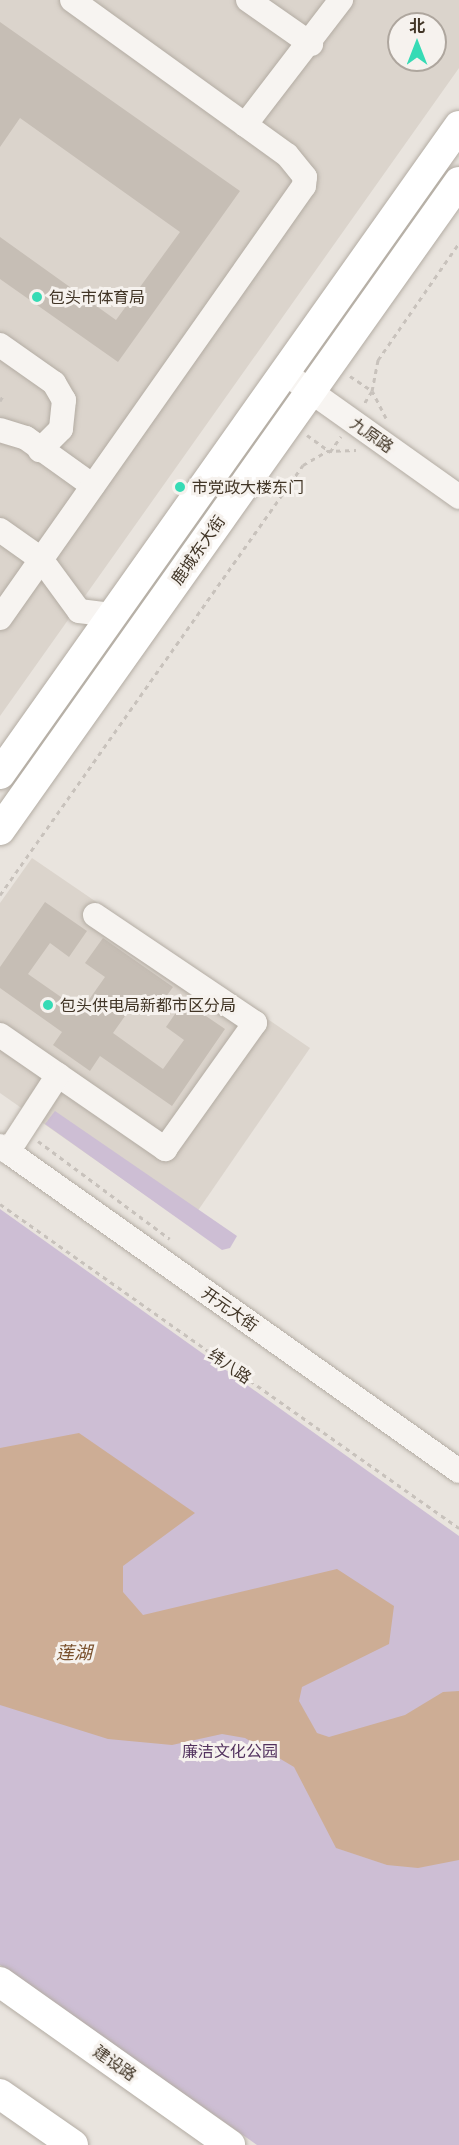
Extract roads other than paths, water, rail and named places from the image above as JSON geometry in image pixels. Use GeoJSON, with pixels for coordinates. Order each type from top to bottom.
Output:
{"type":"FeatureCollection","features":[{"type":"Feature","properties":{"kind":"main road","name":"鹿城东大街"},"geometry":{"type":"LineString","coordinates":[[0,774],[459,126]]}},
{"type":"Feature","properties":{"kind":"main road","name":"鹿城东大街"},"geometry":{"type":"LineString","coordinates":[[0,830],[459,182]]}},
{"type":"Feature","properties":{"kind":"main road","name":"建设路"},"geometry":{"type":"LineString","coordinates":[[0,1982],[231,2145]]}},
{"type":"Feature","properties":{"kind":"main road"},"geometry":{"type":"LineString","coordinates":[[0,2094],[72,2145]]}},
{"type":"Feature","properties":{"kind":"street"},"geometry":{"type":"LineString","coordinates":[[0,618],[304,186],[300,168],[72,0]]}},
{"type":"Feature","properties":{"kind":"street"},"geometry":{"type":"LineString","coordinates":[[248,0],[311,44]]}},
{"type":"Feature","properties":{"kind":"street"},"geometry":{"type":"LineString","coordinates":[[245,126],[311,44],[341,0]]}},
{"type":"Feature","properties":{"kind":"street"},"geometry":{"type":"LineString","coordinates":[[0,345],[54,383],[64,400],[61,429],[40,450]]}},
{"type":"Feature","properties":{"kind":"street","name":"九原路"},"geometry":{"type":"LineString","coordinates":[[284,373],[459,497]]}},
{"type":"Feature","properties":{"kind":"street"},"geometry":{"type":"LineString","coordinates":[[0,430],[26,438],[93,486]]}},
{"type":"Feature","properties":{"kind":"street"},"geometry":{"type":"LineString","coordinates":[[0,530],[41,559],[80,611],[113,615]]}},
{"type":"Feature","properties":{"kind":"street"},"geometry":{"type":"LineString","coordinates":[[0,1035],[165,1149],[255,1023],[95,915]]}},
{"type":"Feature","properties":{"kind":"street"},"geometry":{"type":"LineString","coordinates":[[4,1149],[58,1075]]}},
{"type":"Feature","properties":{"kind":"street","name":"开元大街"},"geometry":{"type":"LineString","coordinates":[[4,1149],[459,1471]]}},
{"type":"Feature","properties":{"kind":"water","name":"莲湖"},"geometry":{"type":"Polygon","coordinates":[[[79,1433],[195,1513],[123,1566],[123,1592],[143,1615],[337,1569],[394,1606],[389,1644],[302,1687],[299,1701],[317,1733],[329,1737],[405,1715],[443,1692],[459,1691],[459,1860],[418,1868],[387,1865],[336,1848],[294,1767],[245,1738],[222,1734],[172,1745],[108,1739],[0,1705],[0,1448],[79,1433]]]}},
{"type":"Feature","properties":{"kind":"place","name":"包头市体育局"},"geometry":{"type":"Point","coordinates":[37,297]}},
{"type":"Feature","properties":{"kind":"place","name":"市党政大楼东门"},"geometry":{"type":"Point","coordinates":[180,487]}},
{"type":"Feature","properties":{"kind":"place","name":"包头供电局新都市区分局"},"geometry":{"type":"Point","coordinates":[48,1005]}},
{"type":"Feature","properties":{"kind":"park label","name":"廉洁文化公园"},"geometry":{"type":"Point","coordinates":[230,1751]}}]}
